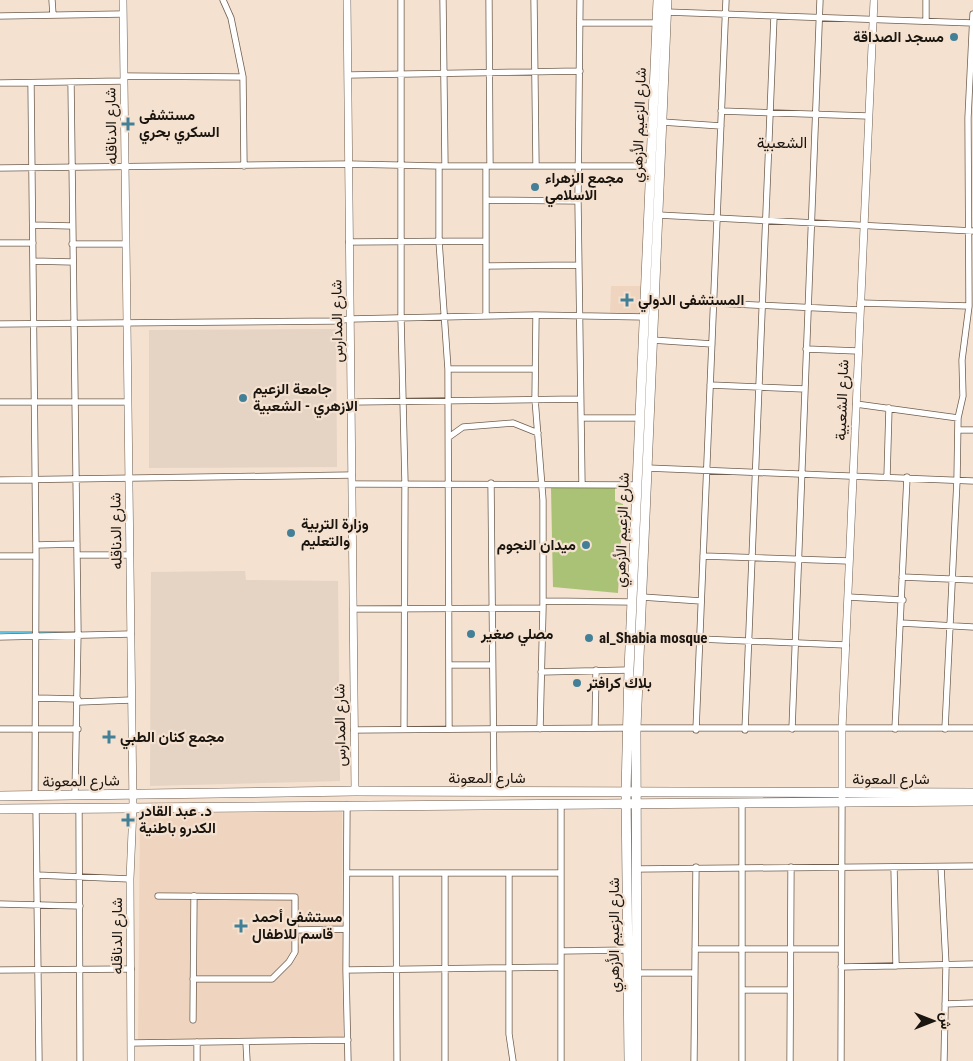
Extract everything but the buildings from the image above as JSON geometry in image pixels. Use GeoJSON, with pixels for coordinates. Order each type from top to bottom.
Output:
{"type":"FeatureCollection","features":[{"type":"Feature","properties":{"kind":"main road","name":"شارع الزعيم الأزهري"},"geometry":{"type":"LineString","coordinates":[[628,1061],[628,950],[638,485],[658,0]]}},
{"type":"Feature","properties":{"kind":"main road","name":"شارع الزعيم الأزهري"},"geometry":{"type":"LineString","coordinates":[[632,728],[629,670],[637,600],[647,468],[667,0]]}},
{"type":"Feature","properties":{"kind":"main road","name":"شارع المعونة"},"geometry":{"type":"LineString","coordinates":[[0,796],[355,791],[631,792],[973,801]]}},
{"type":"Feature","properties":{"kind":"main road","name":"شارع المعونة"},"geometry":{"type":"LineString","coordinates":[[0,809],[742,802],[973,793]]}},
{"type":"Feature","properties":{"kind":"main road","name":"شارع الزعيم الأزهري"},"geometry":{"type":"LineString","coordinates":[[631,803],[636,869],[637,1061]]}},
{"type":"Feature","properties":{"kind":"street"},"geometry":{"type":"LineString","coordinates":[[52,0],[53,15]]}},
{"type":"Feature","properties":{"kind":"street","name":"شارع الدناقله"},"geometry":{"type":"LineString","coordinates":[[123,0],[133,808],[130,880],[131,1061]]}},
{"type":"Feature","properties":{"kind":"street"},"geometry":{"type":"LineString","coordinates":[[223,0],[231,18],[243,77],[244,166]]}},
{"type":"Feature","properties":{"kind":"street","name":"شارع المدارس"},"geometry":{"type":"LineString","coordinates":[[347,0],[355,791]]}},
{"type":"Feature","properties":{"kind":"street"},"geometry":{"type":"LineString","coordinates":[[401,0],[401,318],[406,483],[404,729]]}},
{"type":"Feature","properties":{"kind":"street"},"geometry":{"type":"LineString","coordinates":[[443,0],[444,73],[439,241],[449,400],[449,728]]}},
{"type":"Feature","properties":{"kind":"street"},"geometry":{"type":"LineString","coordinates":[[486,316],[486,200],[490,73],[489,0]]}},
{"type":"Feature","properties":{"kind":"street"},"geometry":{"type":"LineString","coordinates":[[534,0],[536,165]]}},
{"type":"Feature","properties":{"kind":"street"},"geometry":{"type":"LineString","coordinates":[[580,0],[578,265],[582,485]]}},
{"type":"Feature","properties":{"kind":"street"},"geometry":{"type":"LineString","coordinates":[[696,730],[726,0]]}},
{"type":"Feature","properties":{"kind":"street"},"geometry":{"type":"LineString","coordinates":[[792,729],[820,0]]}},
{"type":"Feature","properties":{"kind":"street","name":"شارع الشعبية"},"geometry":{"type":"LineString","coordinates":[[842,797],[842,729],[874,0]]}},
{"type":"Feature","properties":{"kind":"street"},"geometry":{"type":"LineString","coordinates":[[926,0],[926,21]]}},
{"type":"Feature","properties":{"kind":"street"},"geometry":{"type":"LineString","coordinates":[[666,12],[973,23]]}},
{"type":"Feature","properties":{"kind":"street"},"geometry":{"type":"LineString","coordinates":[[0,16],[123,14]]}},
{"type":"Feature","properties":{"kind":"street"},"geometry":{"type":"LineString","coordinates":[[945,729],[957,480],[958,418],[963,396],[962,360],[969,306],[973,14]]}},
{"type":"Feature","properties":{"kind":"street"},"geometry":{"type":"LineString","coordinates":[[745,730],[774,16]]}},
{"type":"Feature","properties":{"kind":"street"},"geometry":{"type":"LineString","coordinates":[[580,23],[657,23]]}},
{"type":"Feature","properties":{"kind":"street"},"geometry":{"type":"LineString","coordinates":[[349,74],[580,71]]}},
{"type":"Feature","properties":{"kind":"street"},"geometry":{"type":"LineString","coordinates":[[0,83],[71,82],[124,78],[243,77]]}},
{"type":"Feature","properties":{"kind":"street"},"geometry":{"type":"LineString","coordinates":[[71,82],[78,635],[78,729],[75,795]]}},
{"type":"Feature","properties":{"kind":"street"},"geometry":{"type":"LineString","coordinates":[[31,83],[36,479],[35,796]]}},
{"type":"Feature","properties":{"kind":"street"},"geometry":{"type":"LineString","coordinates":[[721,111],[868,116]]}},
{"type":"Feature","properties":{"kind":"street"},"geometry":{"type":"LineString","coordinates":[[662,122],[721,126]]}},
{"type":"Feature","properties":{"kind":"street"},"geometry":{"type":"LineString","coordinates":[[0,168],[349,164],[651,166]]}},
{"type":"Feature","properties":{"kind":"street"},"geometry":{"type":"LineString","coordinates":[[486,200],[578,200]]}},
{"type":"Feature","properties":{"kind":"street"},"geometry":{"type":"LineString","coordinates":[[658,216],[970,230]]}},
{"type":"Feature","properties":{"kind":"street"},"geometry":{"type":"LineString","coordinates":[[32,225],[72,226]]}},
{"type":"Feature","properties":{"kind":"street"},"geometry":{"type":"LineString","coordinates":[[349,242],[486,241]]}},
{"type":"Feature","properties":{"kind":"street"},"geometry":{"type":"LineString","coordinates":[[0,243],[32,244]]}},
{"type":"Feature","properties":{"kind":"street"},"geometry":{"type":"LineString","coordinates":[[72,244],[126,244]]}},
{"type":"Feature","properties":{"kind":"street"},"geometry":{"type":"LineString","coordinates":[[33,261],[73,262]]}},
{"type":"Feature","properties":{"kind":"street"},"geometry":{"type":"LineString","coordinates":[[486,266],[578,265]]}},
{"type":"Feature","properties":{"kind":"street"},"geometry":{"type":"LineString","coordinates":[[714,304],[808,308],[969,306]]}},
{"type":"Feature","properties":{"kind":"street"},"geometry":{"type":"LineString","coordinates":[[0,324],[336,321],[445,316],[536,315],[645,317]]}},
{"type":"Feature","properties":{"kind":"street"},"geometry":{"type":"LineString","coordinates":[[536,315],[535,399],[543,500],[540,728]]}},
{"type":"Feature","properties":{"kind":"street"},"geometry":{"type":"LineString","coordinates":[[652,340],[712,344]]}},
{"type":"Feature","properties":{"kind":"street"},"geometry":{"type":"LineString","coordinates":[[806,349],[858,351]]}},
{"type":"Feature","properties":{"kind":"street"},"geometry":{"type":"LineString","coordinates":[[448,369],[535,369]]}},
{"type":"Feature","properties":{"kind":"street"},"geometry":{"type":"LineString","coordinates":[[710,385],[805,389]]}},
{"type":"Feature","properties":{"kind":"street"},"geometry":{"type":"LineString","coordinates":[[352,402],[580,399]]}},
{"type":"Feature","properties":{"kind":"street"},"geometry":{"type":"LineString","coordinates":[[0,402],[128,402]]}},
{"type":"Feature","properties":{"kind":"street"},"geometry":{"type":"LineString","coordinates":[[856,404],[958,418]]}},
{"type":"Feature","properties":{"kind":"street"},"geometry":{"type":"LineString","coordinates":[[887,477],[889,408]]}},
{"type":"Feature","properties":{"kind":"street"},"geometry":{"type":"LineString","coordinates":[[581,418],[641,418]]}},
{"type":"Feature","properties":{"kind":"street"},"geometry":{"type":"LineString","coordinates":[[449,436],[463,428],[513,423],[538,433]]}},
{"type":"Feature","properties":{"kind":"street"},"geometry":{"type":"LineString","coordinates":[[958,430],[973,430]]}},
{"type":"Feature","properties":{"kind":"street"},"geometry":{"type":"LineString","coordinates":[[647,468],[973,481]]}},
{"type":"Feature","properties":{"kind":"street"},"geometry":{"type":"LineString","coordinates":[[0,480],[352,475]]}},
{"type":"Feature","properties":{"kind":"street"},"geometry":{"type":"LineString","coordinates":[[895,729],[907,478]]}},
{"type":"Feature","properties":{"kind":"street"},"geometry":{"type":"LineString","coordinates":[[352,484],[638,485]]}},
{"type":"Feature","properties":{"kind":"street"},"geometry":{"type":"LineString","coordinates":[[491,484],[494,792]]}},
{"type":"Feature","properties":{"kind":"street"},"geometry":{"type":"LineString","coordinates":[[36,545],[77,544]]}},
{"type":"Feature","properties":{"kind":"street"},"geometry":{"type":"LineString","coordinates":[[77,556],[130,555]]}},
{"type":"Feature","properties":{"kind":"street"},"geometry":{"type":"LineString","coordinates":[[0,556],[36,556]]}},
{"type":"Feature","properties":{"kind":"street"},"geometry":{"type":"LineString","coordinates":[[703,556],[849,561]]}},
{"type":"Feature","properties":{"kind":"street"},"geometry":{"type":"LineString","coordinates":[[902,577],[973,580]]}},
{"type":"Feature","properties":{"kind":"street"},"geometry":{"type":"LineString","coordinates":[[848,597],[902,600]]}},
{"type":"Feature","properties":{"kind":"street"},"geometry":{"type":"LineString","coordinates":[[353,609],[493,608],[637,600],[702,601]]}},
{"type":"Feature","properties":{"kind":"street"},"geometry":{"type":"LineString","coordinates":[[901,623],[973,627]]}},
{"type":"Feature","properties":{"kind":"street"},"geometry":{"type":"LineString","coordinates":[[0,637],[131,634]]}},
{"type":"Feature","properties":{"kind":"street"},"geometry":{"type":"LineString","coordinates":[[700,639],[846,645]]}},
{"type":"Feature","properties":{"kind":"street"},"geometry":{"type":"LineString","coordinates":[[450,665],[492,665]]}},
{"type":"Feature","properties":{"kind":"street"},"geometry":{"type":"LineString","coordinates":[[595,728],[596,670]]}},
{"type":"Feature","properties":{"kind":"street"},"geometry":{"type":"LineString","coordinates":[[541,672],[629,670]]}},
{"type":"Feature","properties":{"kind":"street"},"geometry":{"type":"LineString","coordinates":[[36,698],[78,699],[79,702],[131,700]]}},
{"type":"Feature","properties":{"kind":"street"},"geometry":{"type":"LineString","coordinates":[[354,730],[449,728],[696,730],[973,728]]}},
{"type":"Feature","properties":{"kind":"street"},"geometry":{"type":"LineString","coordinates":[[0,729],[78,729]]}},
{"type":"Feature","properties":{"kind":"street"},"geometry":{"type":"LineString","coordinates":[[841,1061],[842,797]]}},
{"type":"Feature","properties":{"kind":"street"},"geometry":{"type":"LineString","coordinates":[[742,802],[742,1061]]}},
{"type":"Feature","properties":{"kind":"street"},"geometry":{"type":"LineString","coordinates":[[561,804],[561,1061]]}},
{"type":"Feature","properties":{"kind":"street"},"geometry":{"type":"LineString","coordinates":[[347,805],[346,970],[348,1061]]}},
{"type":"Feature","properties":{"kind":"street"},"geometry":{"type":"LineString","coordinates":[[36,808],[39,1061]]}},
{"type":"Feature","properties":{"kind":"street"},"geometry":{"type":"LineString","coordinates":[[79,808],[81,876],[80,1061]]}},
{"type":"Feature","properties":{"kind":"street"},"geometry":{"type":"LineString","coordinates":[[942,866],[946,965],[944,1061]]}},
{"type":"Feature","properties":{"kind":"street"},"geometry":{"type":"LineString","coordinates":[[636,869],[973,866]]}},
{"type":"Feature","properties":{"kind":"street"},"geometry":{"type":"LineString","coordinates":[[790,1061],[791,867]]}},
{"type":"Feature","properties":{"kind":"street"},"geometry":{"type":"LineString","coordinates":[[894,867],[896,966]]}},
{"type":"Feature","properties":{"kind":"street"},"geometry":{"type":"LineString","coordinates":[[694,1061],[696,868]]}},
{"type":"Feature","properties":{"kind":"street"},"geometry":{"type":"LineString","coordinates":[[347,872],[445,874],[561,873]]}},
{"type":"Feature","properties":{"kind":"street"},"geometry":{"type":"LineString","coordinates":[[396,873],[397,1061]]}},
{"type":"Feature","properties":{"kind":"street"},"geometry":{"type":"LineString","coordinates":[[509,873],[511,967],[509,1034],[513,1061]]}},
{"type":"Feature","properties":{"kind":"street"},"geometry":{"type":"LineString","coordinates":[[445,874],[445,1061]]}},
{"type":"Feature","properties":{"kind":"street"},"geometry":{"type":"LineString","coordinates":[[37,876],[81,876],[130,880]]}},
{"type":"Feature","properties":{"kind":"street"},"geometry":{"type":"LineString","coordinates":[[158,896],[295,897],[296,930],[294,956],[272,979],[193,979]]}},
{"type":"Feature","properties":{"kind":"street"},"geometry":{"type":"LineString","coordinates":[[192,1020],[194,896]]}},
{"type":"Feature","properties":{"kind":"street"},"geometry":{"type":"LineString","coordinates":[[0,904],[80,906]]}},
{"type":"Feature","properties":{"kind":"street"},"geometry":{"type":"LineString","coordinates":[[296,930],[346,929]]}},
{"type":"Feature","properties":{"kind":"street"},"geometry":{"type":"LineString","coordinates":[[695,949],[841,948]]}},
{"type":"Feature","properties":{"kind":"street"},"geometry":{"type":"LineString","coordinates":[[561,951],[628,950]]}},
{"type":"Feature","properties":{"kind":"street"},"geometry":{"type":"LineString","coordinates":[[841,966],[973,964]]}},
{"type":"Feature","properties":{"kind":"street"},"geometry":{"type":"LineString","coordinates":[[346,970],[561,967]]}},
{"type":"Feature","properties":{"kind":"street"},"geometry":{"type":"LineString","coordinates":[[0,970],[131,969]]}},
{"type":"Feature","properties":{"kind":"street"},"geometry":{"type":"LineString","coordinates":[[636,973],[695,973]]}},
{"type":"Feature","properties":{"kind":"street"},"geometry":{"type":"LineString","coordinates":[[742,990],[790,990]]}},
{"type":"Feature","properties":{"kind":"street"},"geometry":{"type":"LineString","coordinates":[[945,1004],[973,1003]]}},
{"type":"Feature","properties":{"kind":"street"},"geometry":{"type":"LineString","coordinates":[[131,1043],[348,1040]]}},
{"type":"Feature","properties":{"kind":"street"},"geometry":{"type":"LineString","coordinates":[[197,1042],[197,1061]]}},
{"type":"Feature","properties":{"kind":"street"},"geometry":{"type":"LineString","coordinates":[[246,1042],[247,1061]]}},
{"type":"Feature","properties":{"kind":"shaded area","name":"المستشفى الدولي"},"geometry":{"type":"Polygon","coordinates":[[[611,286],[645,286],[643,314],[610,314],[611,286]]]}},
{"type":"Feature","properties":{"kind":"shaded area","name":"جامعة الزعيم الازهري - الشعبية"},"geometry":{"type":"Polygon","coordinates":[[[336,329],[337,467],[149,468],[149,330],[336,329]]]}},
{"type":"Feature","properties":{"kind":"shaded area"},"geometry":{"type":"Polygon","coordinates":[[[245,571],[246,580],[338,581],[340,781],[150,786],[151,572],[245,571]]]}},
{"type":"Feature","properties":{"kind":"shaded area","name":"مستشفى أحمد قاسم للاطفال"},"geometry":{"type":"Polygon","coordinates":[[[342,811],[343,1038],[138,1040],[140,814],[342,811]]]}},
{"type":"Feature","properties":{"kind":"green space","name":"ميدان النجوم"},"geometry":{"type":"Polygon","coordinates":[[[615,487],[615,501],[623,504],[618,593],[553,587],[551,488],[615,487]]]}},
{"type":"Feature","properties":{"kind":"waterway"},"geometry":{"type":"LineString","coordinates":[[0,632],[78,632]]}},
{"type":"Feature","properties":{"kind":"place","name":"مسجد الصداقة"},"geometry":{"type":"Point","coordinates":[954,37]}},
{"type":"Feature","properties":{"kind":"place","name":"مستشفى السكري بحري"},"geometry":{"type":"Point","coordinates":[128,124]}},
{"type":"Feature","properties":{"kind":"place","name":"مجمع الزهراء الاسلامي"},"geometry":{"type":"Point","coordinates":[535,187]}},
{"type":"Feature","properties":{"kind":"place","name":"المستشفى الدولي"},"geometry":{"type":"Point","coordinates":[627,300]}},
{"type":"Feature","properties":{"kind":"place","name":"جامعة الزعيم الازهري - الشعبية"},"geometry":{"type":"Point","coordinates":[243,398]}},
{"type":"Feature","properties":{"kind":"place","name":"وزارة التربية والتعليم"},"geometry":{"type":"Point","coordinates":[291,533]}},
{"type":"Feature","properties":{"kind":"place","name":"ميدان النجوم"},"geometry":{"type":"Point","coordinates":[586,545]}},
{"type":"Feature","properties":{"kind":"place","name":"مصلي صغير"},"geometry":{"type":"Point","coordinates":[471,634]}},
{"type":"Feature","properties":{"kind":"place","name":"al_Shabia mosque"},"geometry":{"type":"Point","coordinates":[589,638]}},
{"type":"Feature","properties":{"kind":"place","name":"بلاك كرافتر"},"geometry":{"type":"Point","coordinates":[577,683]}},
{"type":"Feature","properties":{"kind":"place","name":"مجمع كنان الطبي"},"geometry":{"type":"Point","coordinates":[109,737]}},
{"type":"Feature","properties":{"kind":"place","name":"د. عبد القادر الكدرو باطنية"},"geometry":{"type":"Point","coordinates":[128,820]}},
{"type":"Feature","properties":{"kind":"place","name":"مستشفى أحمد قاسم للاطفال"},"geometry":{"type":"Point","coordinates":[241,926]}},
{"type":"Feature","properties":{"kind":"district","name":"الشعبية"},"geometry":{"type":"Point","coordinates":[782,142]}}]}
